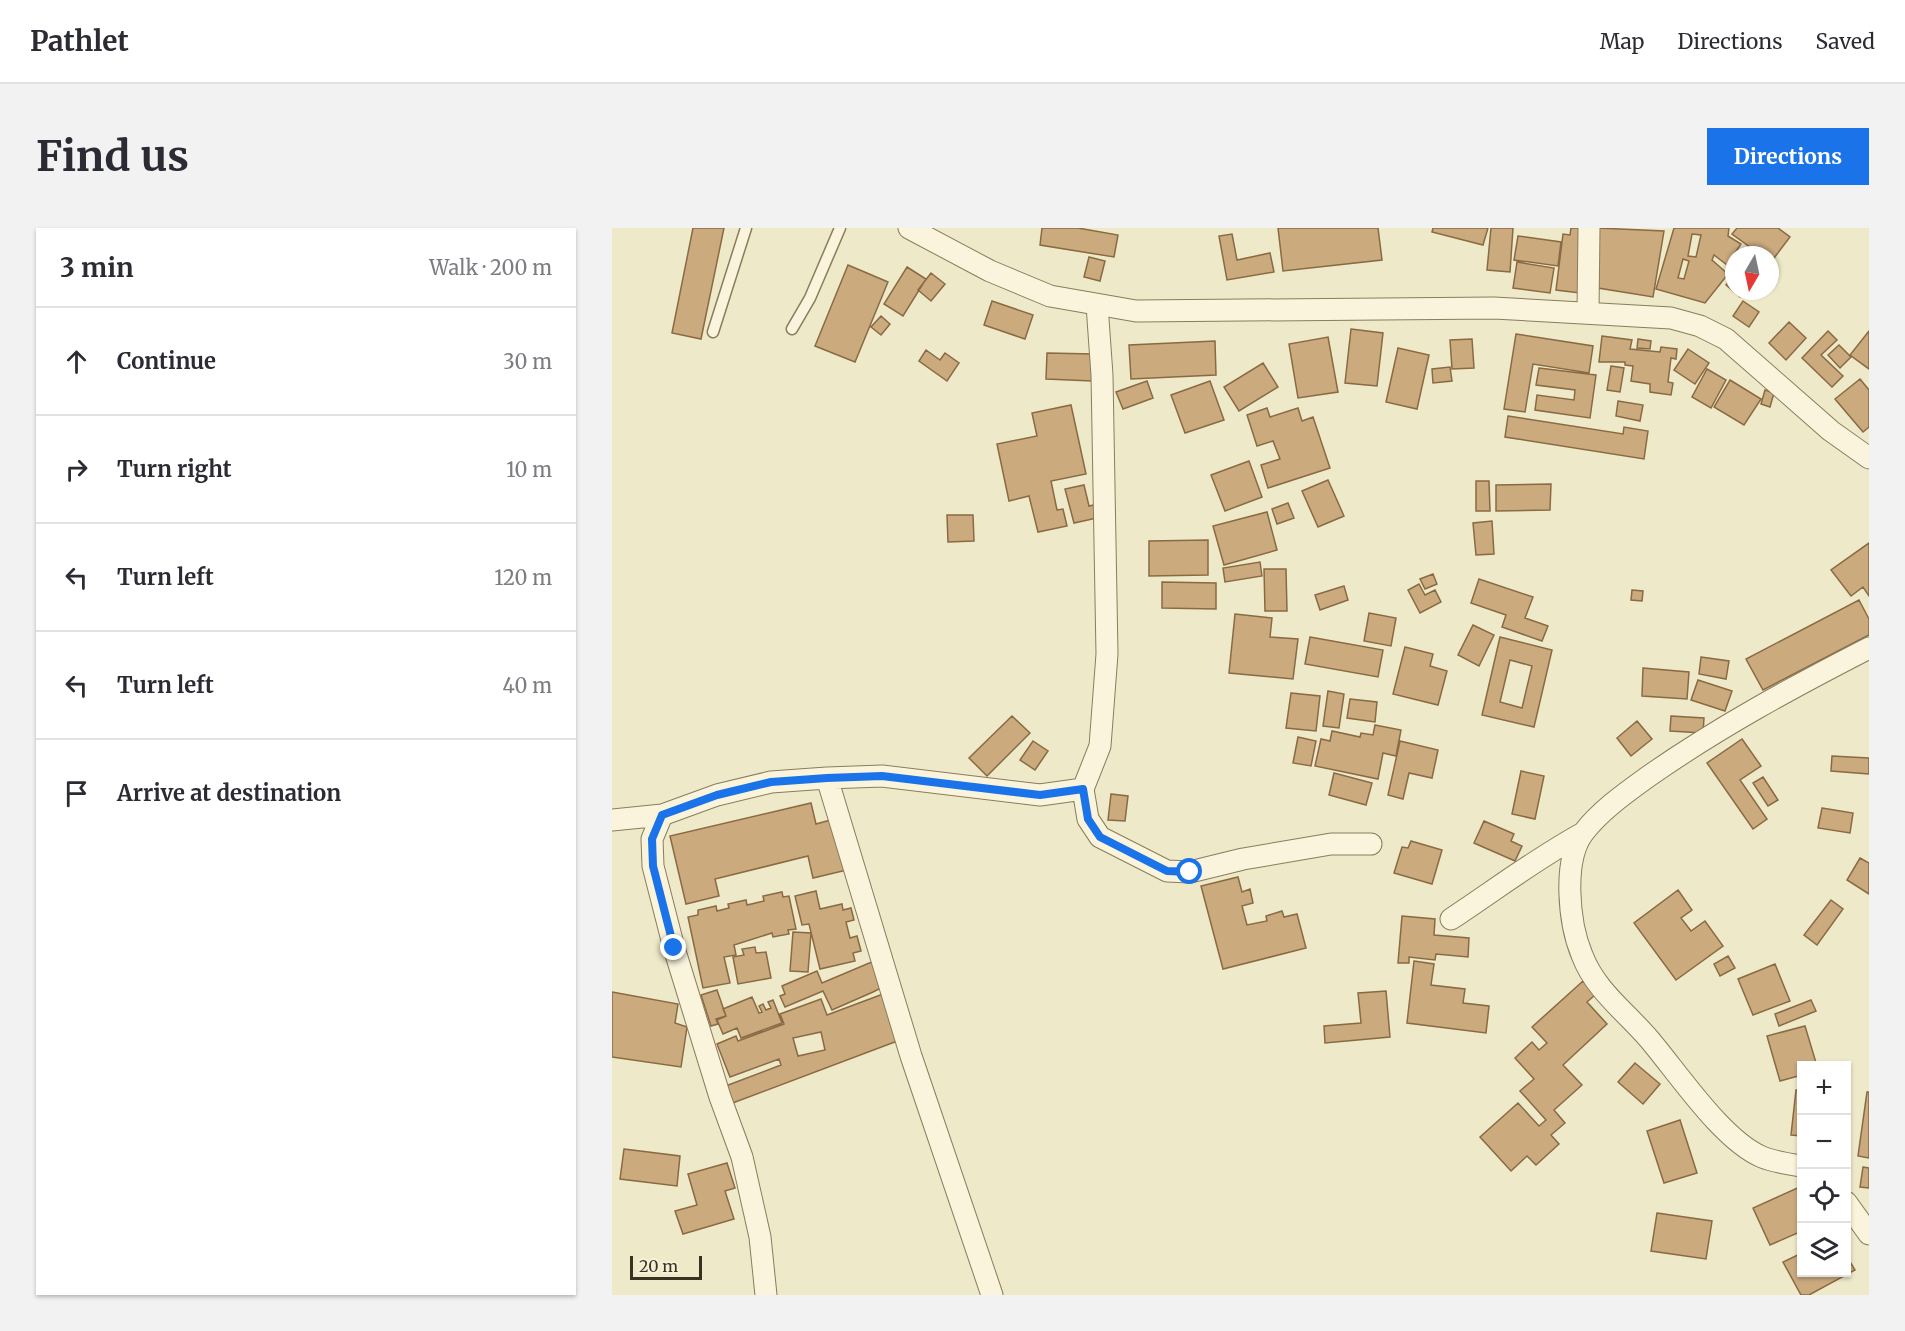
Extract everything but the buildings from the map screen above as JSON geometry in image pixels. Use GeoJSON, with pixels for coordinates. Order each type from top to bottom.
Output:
{"type":"FeatureCollection","features":[{"type":"Feature","properties":{"kind":"street"},"geometry":{"type":"LineString","coordinates":[[909,228],[990,271],[1050,296],[1136,311],[1422,308],[1588,312],[1671,318],[1700,326],[1726,339],[1831,431],[1869,458]]}},
{"type":"Feature","properties":{"kind":"street"},"geometry":{"type":"LineString","coordinates":[[1588,312],[1589,228]]}},
{"type":"Feature","properties":{"kind":"street"},"geometry":{"type":"LineString","coordinates":[[1097,305],[1102,375],[1107,654],[1100,746],[1083,789],[1088,819],[1100,837],[1167,871],[1190,872],[1243,859],[1330,844],[1371,844]]}},
{"type":"Feature","properties":{"kind":"street"},"geometry":{"type":"LineString","coordinates":[[1451,919],[1518,875],[1546,853],[1583,833],[1624,794],[1669,762],[1775,696],[1869,648]]}},
{"type":"Feature","properties":{"kind":"street"},"geometry":{"type":"LineString","coordinates":[[612,820],[662,815],[717,795],[771,782],[827,778],[882,776],[1040,795],[1083,789]]}},
{"type":"Feature","properties":{"kind":"street"},"geometry":{"type":"LineString","coordinates":[[827,778],[911,1056],[992,1295]]}},
{"type":"Feature","properties":{"kind":"street"},"geometry":{"type":"LineString","coordinates":[[662,815],[652,839],[653,866],[674,948],[710,1065],[742,1157],[760,1237],[766,1295]]}},
{"type":"Feature","properties":{"kind":"street"},"geometry":{"type":"LineString","coordinates":[[1583,833],[1573,857],[1572,923],[1582,957],[1605,993],[1647,1037],[1736,1140],[1761,1157],[1797,1165]]}},
{"type":"Feature","properties":{"kind":"street"},"geometry":{"type":"LineString","coordinates":[[1851,1209],[1869,1234]]}},
{"type":"Feature","properties":{"kind":"lane"},"geometry":{"type":"LineString","coordinates":[[713,332],[746,228]]}},
{"type":"Feature","properties":{"kind":"lane"},"geometry":{"type":"LineString","coordinates":[[792,329],[810,298],[840,228]]}},
{"type":"Feature","properties":{"kind":"route"},"geometry":{"type":"LineString","coordinates":[[674,948],[653,866],[652,839],[662,815],[717,795],[771,782],[882,776],[1040,795],[1083,789],[1088,819],[1100,837],[1167,871],[1190,872]]}}]}
